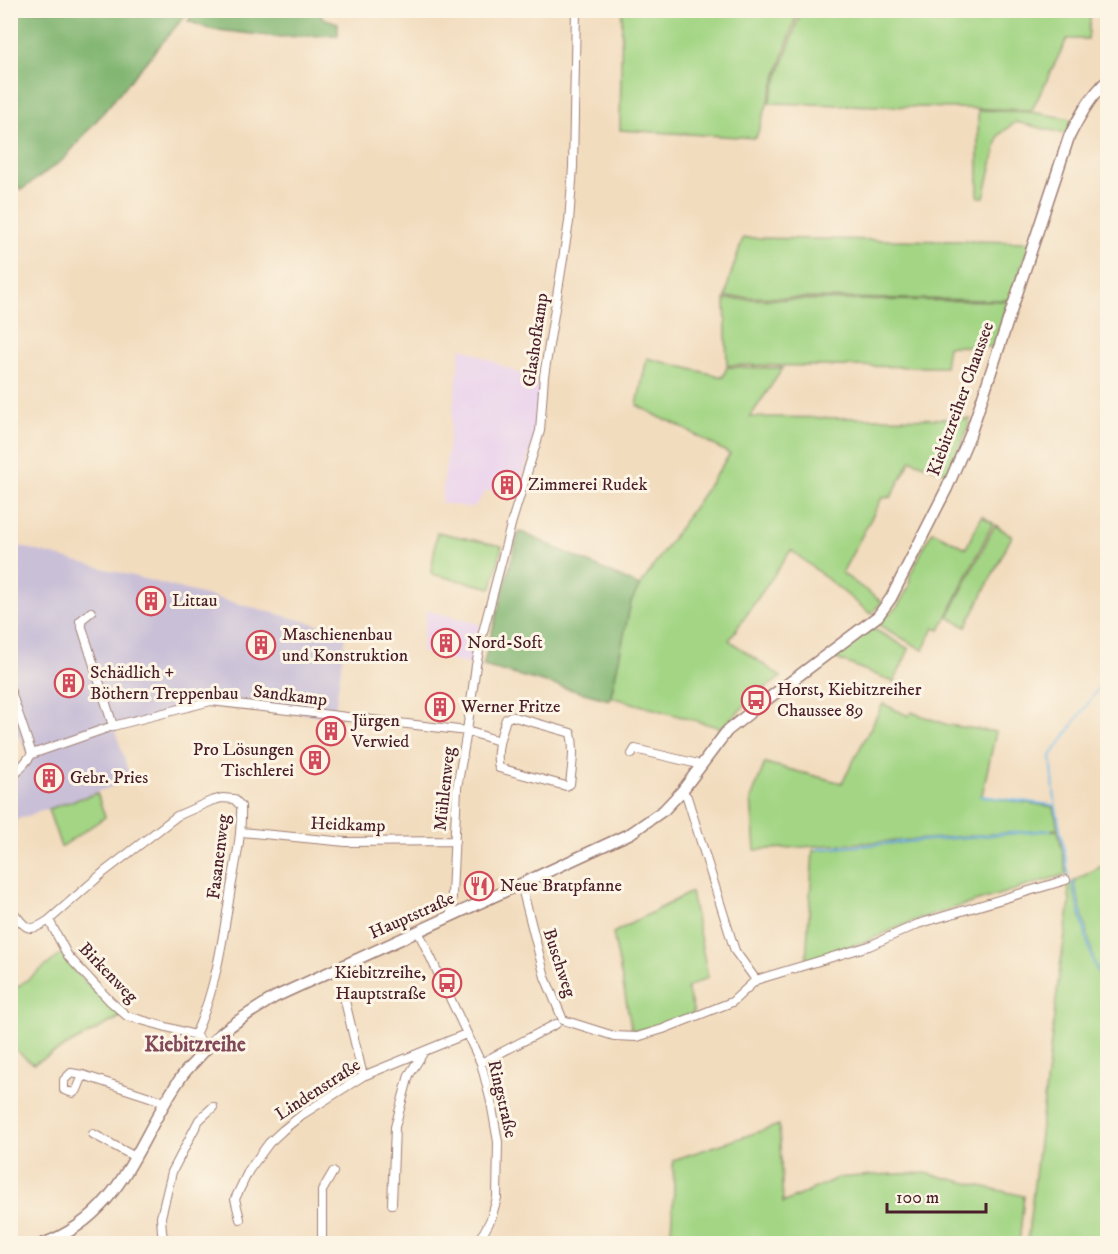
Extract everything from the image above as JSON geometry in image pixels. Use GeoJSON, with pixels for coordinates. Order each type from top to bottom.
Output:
{"type":"FeatureCollection","features":[{"type":"Feature","properties":{"kind":"street","name":"Glashofkamp"},"geometry":{"type":"LineString","coordinates":[[476,665],[512,521],[540,431],[544,376],[569,222],[573,167],[576,10]]}},
{"type":"Feature","properties":{"kind":"street","name":"Kiebitzreiher Chaussee"},"geometry":{"type":"LineString","coordinates":[[727,731],[869,624],[891,598],[970,435],[1070,137],[1078,119],[1107,80]]}},
{"type":"Feature","properties":{"kind":"street"},"geometry":{"type":"LineString","coordinates":[[91,612],[80,621],[113,726]]}},
{"type":"Feature","properties":{"kind":"street","name":"Mühlenweg"},"geometry":{"type":"LineString","coordinates":[[451,916],[457,788],[476,665]]}},
{"type":"Feature","properties":{"kind":"street"},"geometry":{"type":"LineString","coordinates":[[10,689],[32,754],[10,781]]}},
{"type":"Feature","properties":{"kind":"street","name":"Sandkamp"},"geometry":{"type":"LineString","coordinates":[[32,754],[113,726],[211,701],[467,731],[499,741]]}},
{"type":"Feature","properties":{"kind":"street"},"geometry":{"type":"LineString","coordinates":[[511,716],[570,733],[573,762],[570,784],[566,786],[499,768],[497,759],[499,741],[506,719],[511,716]]}},
{"type":"Feature","properties":{"kind":"street","name":"Hauptstraße"},"geometry":{"type":"LineString","coordinates":[[42,1244],[75,1227],[106,1201],[135,1158],[165,1102],[183,1075],[218,1036],[246,1015],[275,997],[631,833],[664,810],[682,791],[727,731]]}},
{"type":"Feature","properties":{"kind":"street"},"geometry":{"type":"LineString","coordinates":[[632,754],[634,748],[700,766]]}},
{"type":"Feature","properties":{"kind":"street"},"geometry":{"type":"LineString","coordinates":[[682,791],[687,797],[735,951],[756,980]]}},
{"type":"Feature","properties":{"kind":"street","name":"Fasanenweg"},"geometry":{"type":"LineString","coordinates":[[49,920],[104,872],[177,816],[211,801],[222,798],[234,799],[241,806],[241,832],[220,952],[195,1035]]}},
{"type":"Feature","properties":{"kind":"street","name":"Heidkamp"},"geometry":{"type":"LineString","coordinates":[[241,832],[346,842],[454,841]]}},
{"type":"Feature","properties":{"kind":"street","name":"Buschweg"},"geometry":{"type":"LineString","coordinates":[[521,885],[545,977],[563,1020],[615,1036],[637,1037],[732,1002],[756,980],[869,946],[918,924],[1066,880]]}},
{"type":"Feature","properties":{"kind":"street"},"geometry":{"type":"LineString","coordinates":[[10,908],[26,927],[32,929],[49,920]]}},
{"type":"Feature","properties":{"kind":"street","name":"Birkenweg"},"geometry":{"type":"LineString","coordinates":[[49,920],[68,956],[127,1016],[195,1035],[208,1048]]}},
{"type":"Feature","properties":{"kind":"street","name":"Ringstraße"},"geometry":{"type":"LineString","coordinates":[[418,931],[481,1063],[498,1142],[497,1198],[491,1219],[475,1244]]}},
{"type":"Feature","properties":{"kind":"street"},"geometry":{"type":"LineString","coordinates":[[345,1001],[363,1076]]}},
{"type":"Feature","properties":{"kind":"street"},"geometry":{"type":"LineString","coordinates":[[481,1063],[556,1024]]}},
{"type":"Feature","properties":{"kind":"street","name":"Lindenstraße"},"geometry":{"type":"LineString","coordinates":[[240,1219],[235,1200],[249,1170],[269,1143],[283,1130],[303,1114],[363,1076],[466,1034]]}},
{"type":"Feature","properties":{"kind":"street"},"geometry":{"type":"LineString","coordinates":[[392,1204],[395,1127],[409,1075],[424,1052]]}},
{"type":"Feature","properties":{"kind":"street"},"geometry":{"type":"LineString","coordinates":[[83,1075],[165,1102]]}},
{"type":"Feature","properties":{"kind":"street"},"geometry":{"type":"LineString","coordinates":[[165,1244],[161,1217],[172,1172],[199,1120],[213,1107]]}},
{"type":"Feature","properties":{"kind":"street"},"geometry":{"type":"LineString","coordinates":[[93,1134],[135,1158]]}},
{"type":"Feature","properties":{"kind":"street"},"geometry":{"type":"LineString","coordinates":[[322,1244],[322,1191],[333,1172]]}},
{"type":"Feature","properties":{"kind":"shaded area"},"geometry":{"type":"Polygon","coordinates":[[[461,347],[540,383],[537,430],[517,497],[487,490],[473,508],[441,503],[461,347]]]}},
{"type":"Feature","properties":{"kind":"shaded area"},"geometry":{"type":"Polygon","coordinates":[[[11,544],[346,632],[334,717],[213,704],[115,729],[131,780],[13,821],[10,786],[30,760],[20,736],[11,739],[11,544]]]}},
{"type":"Feature","properties":{"kind":"shaded area"},"geometry":{"type":"Polygon","coordinates":[[[427,610],[482,625],[473,666],[421,652],[427,610]]]}},
{"type":"Feature","properties":{"kind":"green space"},"geometry":{"type":"Polygon","coordinates":[[[137,10],[164,16],[169,11],[189,11],[64,159],[21,190],[11,179],[11,11],[137,10]]]}},
{"type":"Feature","properties":{"kind":"green space"},"geometry":{"type":"Polygon","coordinates":[[[801,10],[1091,11],[1088,39],[1067,39],[1032,110],[769,103],[801,10]]]}},
{"type":"Feature","properties":{"kind":"green space"},"geometry":{"type":"Polygon","coordinates":[[[319,11],[323,18],[338,23],[338,35],[277,37],[209,29],[188,21],[194,13],[319,11]]]}},
{"type":"Feature","properties":{"kind":"green space"},"geometry":{"type":"Polygon","coordinates":[[[622,11],[798,11],[756,138],[620,130],[622,11]]]}},
{"type":"Feature","properties":{"kind":"green space"},"geometry":{"type":"Polygon","coordinates":[[[978,110],[1031,112],[1072,119],[1066,134],[1016,122],[999,135],[984,197],[978,197],[978,110]]]}},
{"type":"Feature","properties":{"kind":"green space"},"geometry":{"type":"Polygon","coordinates":[[[743,238],[1030,242],[1010,300],[726,297],[729,280],[743,238]]]}},
{"type":"Feature","properties":{"kind":"green space"},"geometry":{"type":"Polygon","coordinates":[[[725,299],[1009,301],[994,347],[948,346],[945,367],[727,365],[725,299]]]}},
{"type":"Feature","properties":{"kind":"green space"},"geometry":{"type":"Polygon","coordinates":[[[647,358],[723,377],[727,367],[783,368],[750,417],[970,419],[966,433],[947,473],[911,460],[891,497],[882,498],[842,573],[882,602],[871,614],[791,550],[729,640],[781,677],[756,695],[721,728],[611,697],[631,602],[730,454],[637,405],[647,358]]]}},
{"type":"Feature","properties":{"kind":"green space"},"geometry":{"type":"Polygon","coordinates":[[[982,516],[993,523],[940,630],[934,628],[923,650],[877,624],[897,607],[909,587],[910,575],[932,531],[966,548],[982,516]]]}},
{"type":"Feature","properties":{"kind":"green space"},"geometry":{"type":"Polygon","coordinates":[[[995,525],[1012,536],[966,627],[948,617],[995,525]]]}},
{"type":"Feature","properties":{"kind":"green space"},"geometry":{"type":"Polygon","coordinates":[[[519,531],[640,586],[631,602],[610,700],[483,666],[519,531]]]}},
{"type":"Feature","properties":{"kind":"green space"},"geometry":{"type":"Polygon","coordinates":[[[437,532],[502,546],[492,588],[431,574],[437,532]]]}},
{"type":"Feature","properties":{"kind":"green space"},"geometry":{"type":"Polygon","coordinates":[[[872,628],[909,649],[894,682],[832,657],[872,628]]]}},
{"type":"Feature","properties":{"kind":"green space"},"geometry":{"type":"Polygon","coordinates":[[[883,704],[909,716],[911,712],[948,725],[996,732],[982,795],[979,796],[1054,807],[1058,829],[755,850],[751,799],[765,763],[842,783],[883,704]]]}},
{"type":"Feature","properties":{"kind":"green space"},"geometry":{"type":"Polygon","coordinates":[[[97,793],[105,817],[61,847],[48,809],[97,793]]]}},
{"type":"Feature","properties":{"kind":"green space"},"geometry":{"type":"Polygon","coordinates":[[[1058,830],[1067,874],[918,919],[864,942],[806,961],[813,850],[1058,830]]]}},
{"type":"Feature","properties":{"kind":"green space"},"geometry":{"type":"Polygon","coordinates":[[[1107,863],[1107,988],[1094,962],[1074,881],[1107,863]]]}},
{"type":"Feature","properties":{"kind":"green space"},"geometry":{"type":"Polygon","coordinates":[[[1072,883],[1093,963],[1107,990],[1107,1243],[1027,1243],[1060,967],[1070,903],[1068,885],[1072,883]]]}},
{"type":"Feature","properties":{"kind":"green space"},"geometry":{"type":"Polygon","coordinates":[[[691,892],[708,977],[687,988],[694,1013],[661,1026],[632,1031],[613,933],[691,892]]]}},
{"type":"Feature","properties":{"kind":"green space"},"geometry":{"type":"Polygon","coordinates":[[[63,953],[74,970],[124,1015],[33,1064],[11,1046],[10,981],[16,988],[63,953]]]}},
{"type":"Feature","properties":{"kind":"green space"},"geometry":{"type":"Polygon","coordinates":[[[779,1125],[783,1203],[837,1178],[925,1173],[1024,1196],[1019,1243],[670,1243],[674,1190],[673,1160],[779,1125]]]}},
{"type":"Feature","properties":{"kind":"waterway"},"geometry":{"type":"LineString","coordinates":[[1069,876],[1055,802],[1051,756],[1108,675]]}},
{"type":"Feature","properties":{"kind":"waterway"},"geometry":{"type":"LineString","coordinates":[[980,796],[1052,805]]}},
{"type":"Feature","properties":{"kind":"waterway"},"geometry":{"type":"LineString","coordinates":[[817,849],[1051,830]]}},
{"type":"Feature","properties":{"kind":"waterway"},"geometry":{"type":"LineString","coordinates":[[1073,882],[1093,962],[1108,989]]}},
{"type":"Feature","properties":{"kind":"place","name":"Zimmerei Rudek"},"geometry":{"type":"Point","coordinates":[507,485]}},
{"type":"Feature","properties":{"kind":"place","name":"Littau"},"geometry":{"type":"Point","coordinates":[151,601]}},
{"type":"Feature","properties":{"kind":"place","name":"Nord-Soft"},"geometry":{"type":"Point","coordinates":[446,643]}},
{"type":"Feature","properties":{"kind":"place","name":"Maschienenbau und Konstruktion"},"geometry":{"type":"Point","coordinates":[261,645]}},
{"type":"Feature","properties":{"kind":"place","name":"Schädlich + Böthern Treppenbau"},"geometry":{"type":"Point","coordinates":[69,683]}},
{"type":"Feature","properties":{"kind":"place","name":"Horst, Kiebitzreiher Chaussee 89"},"geometry":{"type":"Point","coordinates":[756,700]}},
{"type":"Feature","properties":{"kind":"place","name":"Werner Fritze"},"geometry":{"type":"Point","coordinates":[440,707]}},
{"type":"Feature","properties":{"kind":"place","name":"Jürgen Verwied"},"geometry":{"type":"Point","coordinates":[331,731]}},
{"type":"Feature","properties":{"kind":"place","name":"Pro Lösungen Tischlerei"},"geometry":{"type":"Point","coordinates":[315,760]}},
{"type":"Feature","properties":{"kind":"place","name":"Gebr. Pries"},"geometry":{"type":"Point","coordinates":[49,778]}},
{"type":"Feature","properties":{"kind":"place","name":"Neue Bratpfanne"},"geometry":{"type":"Point","coordinates":[479,886]}},
{"type":"Feature","properties":{"kind":"place","name":"Kiebitzreihe, Hauptstraße"},"geometry":{"type":"Point","coordinates":[447,983]}},
{"type":"Feature","properties":{"kind":"district","name":"Kiebitzreihe"},"geometry":{"type":"Point","coordinates":[195,1045]}}]}
